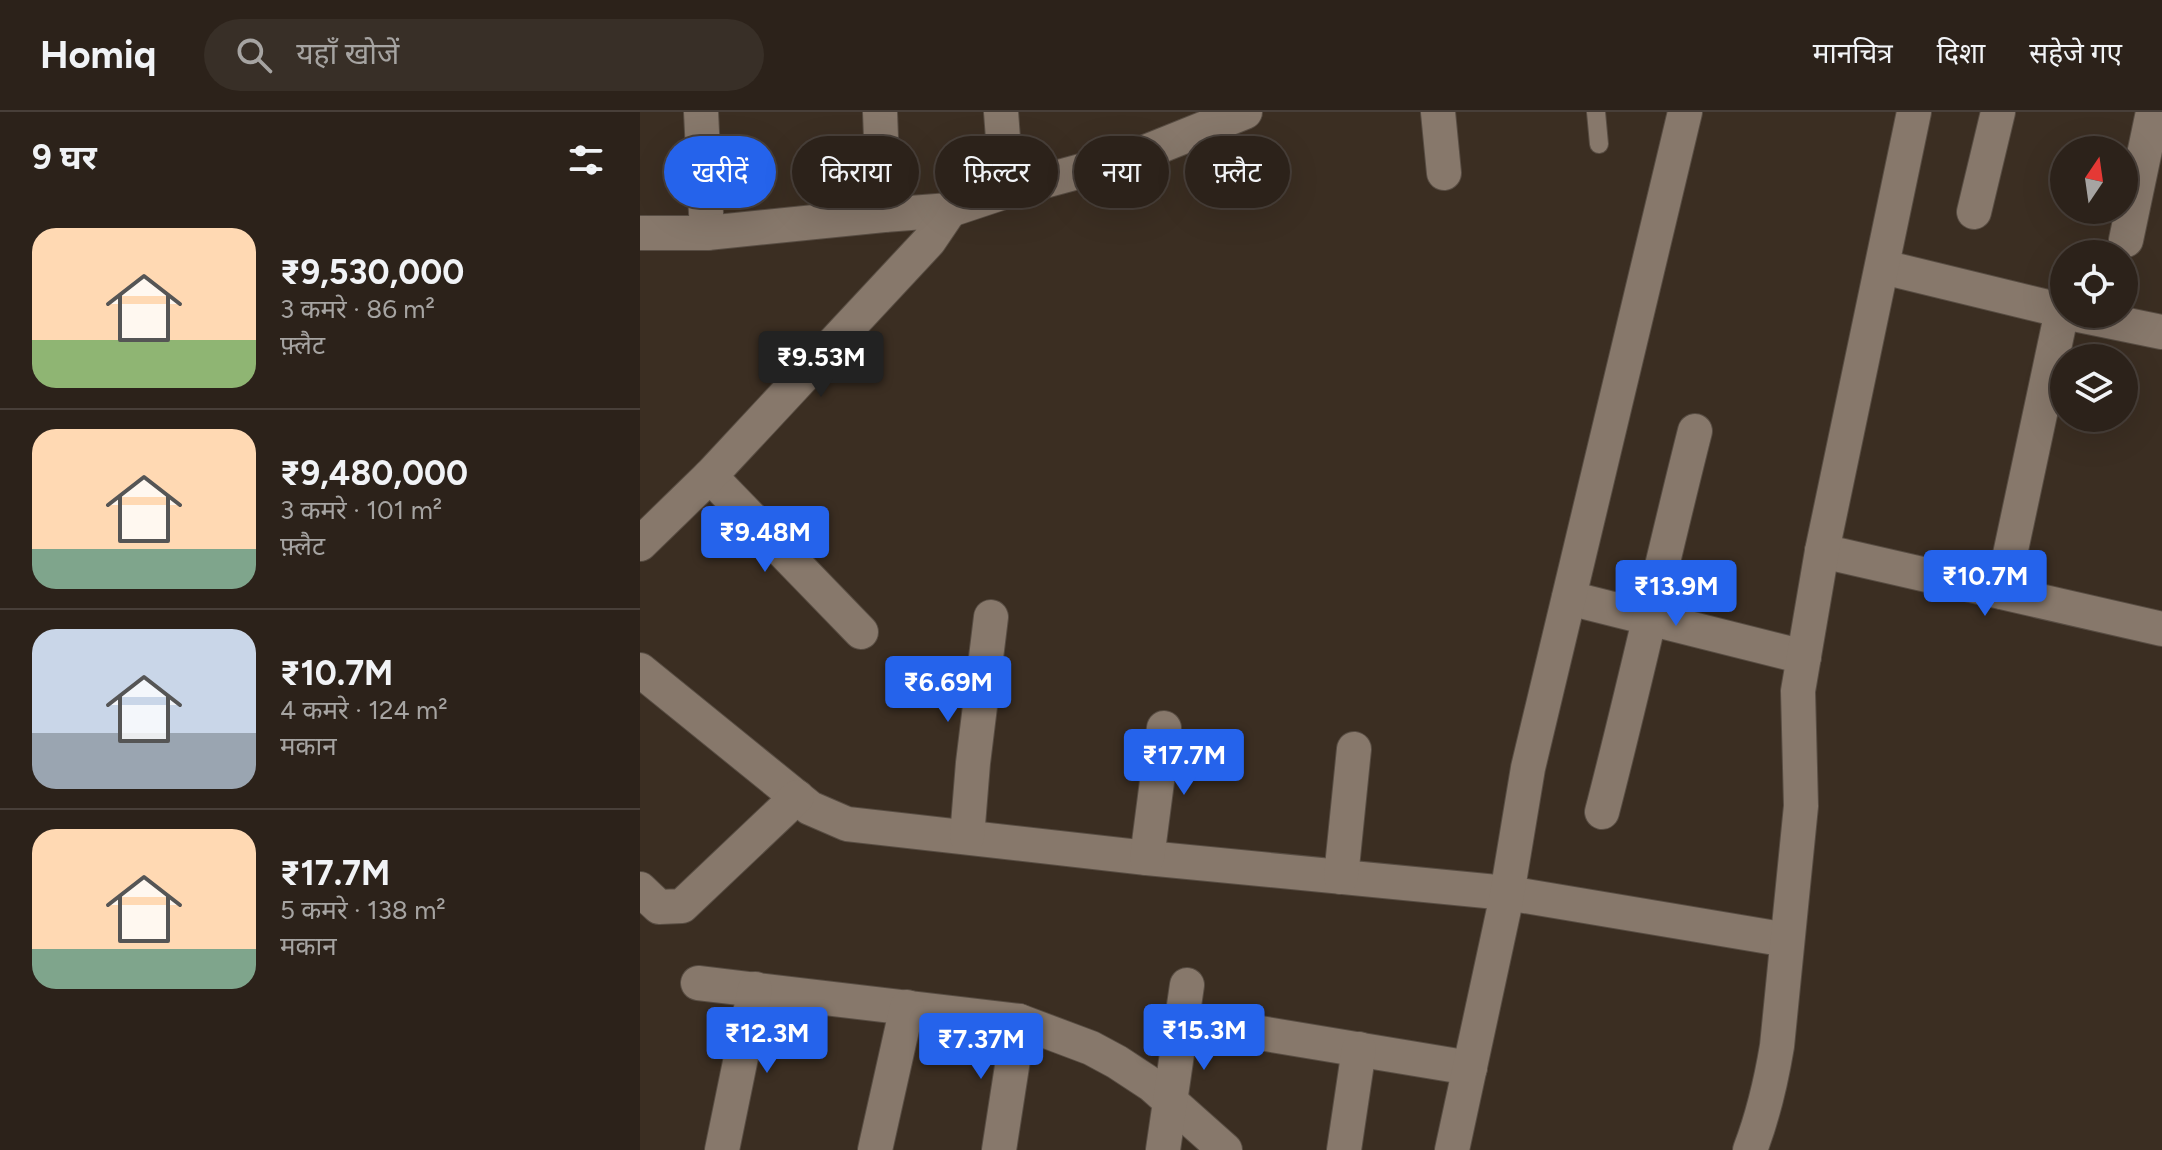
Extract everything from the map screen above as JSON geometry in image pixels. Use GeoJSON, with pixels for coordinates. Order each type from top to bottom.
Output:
{"type":"FeatureCollection","features":[{"type":"Feature","properties":{"kind":"street"},"geometry":{"type":"LineString","coordinates":[[701,112],[707,233]]}},
{"type":"Feature","properties":{"kind":"street"},"geometry":{"type":"LineString","coordinates":[[880,112],[884,215]]}},
{"type":"Feature","properties":{"kind":"street"},"geometry":{"type":"LineString","coordinates":[[1001,112],[1003,136]]}},
{"type":"Feature","properties":{"kind":"street"},"geometry":{"type":"LineString","coordinates":[[1058,177],[1133,157],[1245,112]]}},
{"type":"Feature","properties":{"kind":"street"},"geometry":{"type":"LineString","coordinates":[[1438,112],[1444,173]]}},
{"type":"Feature","properties":{"kind":"street"},"geometry":{"type":"LineString","coordinates":[[1452,1150],[1507,893],[1528,768],[1685,112]]}},
{"type":"Feature","properties":{"kind":"street"},"geometry":{"type":"LineString","coordinates":[[1750,1150],[1760,1124],[1777,1046],[1801,806],[1798,691],[1822,551],[1914,112]]}},
{"type":"Feature","properties":{"kind":"street"},"geometry":{"type":"LineString","coordinates":[[1974,212],[1998,112]]}},
{"type":"Feature","properties":{"kind":"street"},"geometry":{"type":"LineString","coordinates":[[2126,240],[2153,112]]}},
{"type":"Feature","properties":{"kind":"street"},"geometry":{"type":"LineString","coordinates":[[640,233],[707,233],[956,208]]}},
{"type":"Feature","properties":{"kind":"street"},"geometry":{"type":"LineString","coordinates":[[640,544],[710,476],[929,241],[950,210]]}},
{"type":"Feature","properties":{"kind":"street"},"geometry":{"type":"LineString","coordinates":[[1883,267],[2050,308]]}},
{"type":"Feature","properties":{"kind":"street"},"geometry":{"type":"LineString","coordinates":[[2138,327],[2162,332]]}},
{"type":"Feature","properties":{"kind":"street"},"geometry":{"type":"LineString","coordinates":[[2002,592],[2063,328]]}},
{"type":"Feature","properties":{"kind":"street"},"geometry":{"type":"LineString","coordinates":[[1602,812],[1695,431]]}},
{"type":"Feature","properties":{"kind":"street"},"geometry":{"type":"LineString","coordinates":[[710,476],[861,632]]}},
{"type":"Feature","properties":{"kind":"street"},"geometry":{"type":"LineString","coordinates":[[1822,551],[2162,629]]}},
{"type":"Feature","properties":{"kind":"street"},"geometry":{"type":"LineString","coordinates":[[1569,598],[1804,657]]}},
{"type":"Feature","properties":{"kind":"street"},"geometry":{"type":"LineString","coordinates":[[967,837],[991,617]]}},
{"type":"Feature","properties":{"kind":"street"},"geometry":{"type":"LineString","coordinates":[[640,670],[810,808],[847,824],[1147,858],[1507,893],[1787,940]]}},
{"type":"Feature","properties":{"kind":"street"},"geometry":{"type":"LineString","coordinates":[[1147,858],[1164,728]]}},
{"type":"Feature","properties":{"kind":"street"},"geometry":{"type":"LineString","coordinates":[[1341,877],[1354,749]]}},
{"type":"Feature","properties":{"kind":"street"},"geometry":{"type":"LineString","coordinates":[[640,889],[659,907],[682,906],[797,797]]}},
{"type":"Feature","properties":{"kind":"street"},"geometry":{"type":"LineString","coordinates":[[698,983],[1019,1021],[1091,1048],[1152,1085],[1225,1150]]}},
{"type":"Feature","properties":{"kind":"street"},"geometry":{"type":"LineString","coordinates":[[1163,1150],[1187,985]]}},
{"type":"Feature","properties":{"kind":"street"},"geometry":{"type":"LineString","coordinates":[[722,1150],[755,989]]}},
{"type":"Feature","properties":{"kind":"street"},"geometry":{"type":"LineString","coordinates":[[875,1150],[907,1007]]}},
{"type":"Feature","properties":{"kind":"street"},"geometry":{"type":"LineString","coordinates":[[1182,1020],[1470,1068]]}},
{"type":"Feature","properties":{"kind":"street"},"geometry":{"type":"LineString","coordinates":[[999,1150],[1019,1021]]}},
{"type":"Feature","properties":{"kind":"street"},"geometry":{"type":"LineString","coordinates":[[1344,1150],[1359,1049]]}},
{"type":"Feature","properties":{"kind":"lane"},"geometry":{"type":"LineString","coordinates":[[1596,112],[1599,144]]}}]}
